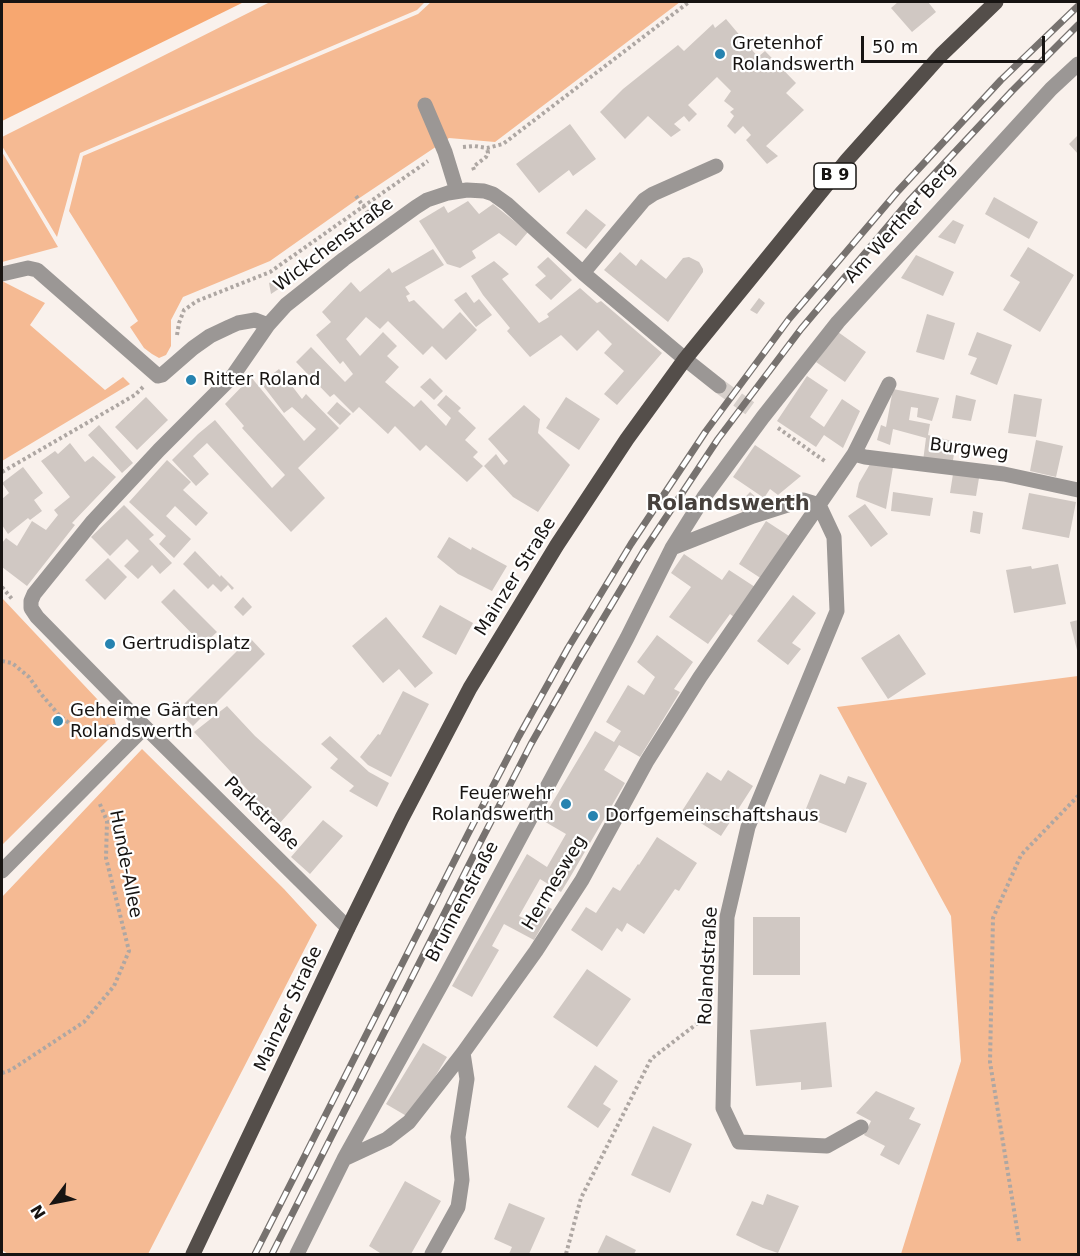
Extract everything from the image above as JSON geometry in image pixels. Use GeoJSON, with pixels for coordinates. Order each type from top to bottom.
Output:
{"type":"FeatureCollection","features":[{"type":"Feature","properties":{"kind":"main road","name":"Mainzer Straße"},"geometry":{"type":"LineString","coordinates":[[194,1254],[402,818],[470,688],[557,545],[627,439],[685,359],[847,160],[941,55],[996,2]]}},
{"type":"Feature","properties":{"kind":"street","name":"Am Werther Berg"},"geometry":{"type":"LineString","coordinates":[[759,415],[859,298],[1051,89],[1078,64]]}},
{"type":"Feature","properties":{"kind":"street"},"geometry":{"type":"LineString","coordinates":[[424,105],[445,152],[457,191]]}},
{"type":"Feature","properties":{"kind":"street"},"geometry":{"type":"LineString","coordinates":[[583,273],[644,200],[716,166]]}},
{"type":"Feature","properties":{"kind":"street","name":"Wickchenstraße"},"geometry":{"type":"LineString","coordinates":[[146,728],[37,617],[31,601],[34,594],[86,529],[159,450],[232,377],[268,325],[285,305],[381,231],[427,201],[457,191],[476,190],[493,194],[583,273],[719,386]]}},
{"type":"Feature","properties":{"kind":"street"},"geometry":{"type":"LineString","coordinates":[[2,274],[28,268],[37,270],[156,375],[162,375],[210,336],[230,327],[255,320],[268,325]]}},
{"type":"Feature","properties":{"kind":"street","name":"Hermesweg"},"geometry":{"type":"LineString","coordinates":[[344,1159],[387,1139],[409,1122],[463,1053],[536,951],[582,880],[647,761],[694,686],[854,454],[889,384]]}},
{"type":"Feature","properties":{"kind":"street","name":"Brunnenstraße"},"geometry":{"type":"LineString","coordinates":[[297,1254],[344,1159],[442,983],[616,659],[672,548],[759,415]]}},
{"type":"Feature","properties":{"kind":"street","name":"Burgweg"},"geometry":{"type":"LineString","coordinates":[[854,454],[1004,474],[1078,490]]}},
{"type":"Feature","properties":{"kind":"street"},"geometry":{"type":"LineString","coordinates":[[672,548],[753,516],[803,500],[819,505]]}},
{"type":"Feature","properties":{"kind":"street","name":"Rolandstraße"},"geometry":{"type":"LineString","coordinates":[[819,505],[834,537],[837,611],[748,827],[727,917],[723,1108],[739,1142],[827,1146],[861,1127]]}},
{"type":"Feature","properties":{"kind":"street"},"geometry":{"type":"LineString","coordinates":[[2,871],[146,728]]}},
{"type":"Feature","properties":{"kind":"street","name":"Parkstraße"},"geometry":{"type":"LineString","coordinates":[[146,728],[348,928]]}},
{"type":"Feature","properties":{"kind":"street"},"geometry":{"type":"LineString","coordinates":[[432,1254],[458,1207],[461,1189],[458,1137],[467,1079],[463,1053]]}},
{"type":"Feature","properties":{"kind":"path"},"geometry":{"type":"LineString","coordinates":[[476,190],[473,167],[486,157],[487,148]]}},
{"type":"Feature","properties":{"kind":"path"},"geometry":{"type":"LineString","coordinates":[[356,196],[381,231]]}},
{"type":"Feature","properties":{"kind":"path"},"geometry":{"type":"LineString","coordinates":[[2,472],[135,395],[156,375]]}},
{"type":"Feature","properties":{"kind":"path"},"geometry":{"type":"LineString","coordinates":[[759,415],[841,472]]}},
{"type":"Feature","properties":{"kind":"path"},"geometry":{"type":"LineString","coordinates":[[2,661],[12,663],[29,677],[59,715],[69,723],[85,728],[116,725],[129,743]]}},
{"type":"Feature","properties":{"kind":"path","name":"Hunde-Allee"},"geometry":{"type":"LineString","coordinates":[[2,1073],[11,1070],[84,1022],[114,986],[129,951],[106,858],[106,821],[90,782]]}},
{"type":"Feature","properties":{"kind":"path"},"geometry":{"type":"LineString","coordinates":[[1019,1241],[990,1062],[993,918],[1021,855],[1078,796]]}},
{"type":"Feature","properties":{"kind":"path"},"geometry":{"type":"LineString","coordinates":[[566,1254],[581,1198],[651,1059],[726,1001]]}},
{"type":"Feature","properties":{"kind":"shaded area"},"geometry":{"type":"Polygon","coordinates":[[[2,2],[244,2],[2,121],[2,2]]]}},
{"type":"Feature","properties":{"kind":"shaded area"},"geometry":{"type":"Polygon","coordinates":[[[270,2],[425,2],[417,10],[80,153],[57,237],[2,146],[2,137],[270,2]]]}},
{"type":"Feature","properties":{"kind":"shaded area"},"geometry":{"type":"Polygon","coordinates":[[[431,2],[680,2],[495,142],[449,138],[270,261],[183,297],[171,320],[171,346],[166,355],[159,358],[144,348],[130,327],[138,321],[69,211],[83,156],[418,14],[431,2]]]}},
{"type":"Feature","properties":{"kind":"shaded area"},"geometry":{"type":"Polygon","coordinates":[[[2,152],[58,247],[2,262],[2,152]]]}},
{"type":"Feature","properties":{"kind":"shaded area"},"geometry":{"type":"Polygon","coordinates":[[[2,281],[45,303],[30,325],[105,390],[123,377],[130,384],[2,461],[2,281]]]}},
{"type":"Feature","properties":{"kind":"shaded area","name":"Geheime Gärten Rolandswerth"},"geometry":{"type":"Polygon","coordinates":[[[2,598],[114,717],[116,732],[2,845],[2,598]]]}},
{"type":"Feature","properties":{"kind":"shaded area"},"geometry":{"type":"Polygon","coordinates":[[[1078,676],[1078,1254],[901,1254],[961,1061],[951,916],[837,707],[1078,676]]]}},
{"type":"Feature","properties":{"kind":"shaded area"},"geometry":{"type":"Polygon","coordinates":[[[142,749],[284,889],[317,925],[148,1254],[8,1254],[2,1250],[2,897],[142,749]]]}},
{"type":"Feature","properties":{"kind":"building"},"geometry":{"type":"Polygon","coordinates":[[[898,2],[928,2],[936,12],[912,32],[891,8],[898,2]]]}},
{"type":"Feature","properties":{"kind":"building"},"geometry":{"type":"Polygon","coordinates":[[[726,19],[758,57],[765,51],[796,83],[786,93],[804,110],[766,146],[778,156],[767,164],[746,140],[751,135],[743,126],[735,134],[727,126],[734,116],[730,112],[734,109],[724,101],[731,91],[717,77],[688,105],[697,114],[689,122],[684,116],[674,124],[681,130],[671,137],[648,116],[625,139],[600,112],[623,89],[678,45],[684,51],[713,24],[715,28],[726,19]]]}},
{"type":"Feature","properties":{"kind":"building"},"geometry":{"type":"Polygon","coordinates":[[[570,124],[596,159],[573,176],[569,170],[539,193],[516,164],[570,124]]]}},
{"type":"Feature","properties":{"kind":"building"},"geometry":{"type":"Polygon","coordinates":[[[1078,135],[1078,154],[1069,144],[1078,135]]]}},
{"type":"Feature","properties":{"kind":"building"},"geometry":{"type":"Polygon","coordinates":[[[994,197],[1038,222],[1029,239],[985,214],[994,197]]]}},
{"type":"Feature","properties":{"kind":"building"},"geometry":{"type":"Polygon","coordinates":[[[468,201],[479,214],[493,204],[528,232],[516,246],[499,233],[472,251],[476,258],[460,268],[447,264],[419,221],[444,206],[448,213],[468,201]]]}},
{"type":"Feature","properties":{"kind":"building"},"geometry":{"type":"Polygon","coordinates":[[[586,209],[606,225],[586,249],[566,233],[586,209]]]}},
{"type":"Feature","properties":{"kind":"building"},"geometry":{"type":"Polygon","coordinates":[[[953,220],[964,225],[955,244],[938,237],[953,220]]]}},
{"type":"Feature","properties":{"kind":"building"},"geometry":{"type":"Polygon","coordinates":[[[1028,247],[1074,275],[1040,332],[1003,310],[1020,282],[1010,276],[1028,247]]]}},
{"type":"Feature","properties":{"kind":"building"},"geometry":{"type":"Polygon","coordinates":[[[433,249],[444,265],[405,287],[410,294],[406,296],[409,302],[414,300],[443,329],[460,312],[477,330],[446,360],[432,346],[423,355],[388,321],[380,329],[366,317],[346,339],[360,356],[383,332],[397,346],[387,356],[399,367],[385,382],[414,407],[421,400],[446,426],[451,418],[437,405],[446,395],[461,408],[458,411],[476,428],[465,440],[478,452],[473,457],[483,466],[467,482],[426,445],[420,451],[395,426],[388,434],[359,407],[353,413],[334,394],[330,397],[296,362],[311,347],[345,382],[353,374],[343,361],[340,364],[316,335],[331,322],[322,312],[351,282],[360,292],[389,268],[392,273],[433,249]]]}},
{"type":"Feature","properties":{"kind":"building"},"geometry":{"type":"Polygon","coordinates":[[[620,252],[636,266],[641,259],[666,279],[683,258],[689,257],[699,262],[703,272],[668,322],[604,270],[620,252]]]}},
{"type":"Feature","properties":{"kind":"building"},"geometry":{"type":"Polygon","coordinates":[[[916,255],[954,272],[943,296],[901,278],[916,255]]]}},
{"type":"Feature","properties":{"kind":"building"},"geometry":{"type":"Polygon","coordinates":[[[548,257],[572,280],[551,300],[535,285],[546,276],[537,267],[548,257]]]}},
{"type":"Feature","properties":{"kind":"building"},"geometry":{"type":"Polygon","coordinates":[[[494,261],[509,274],[502,279],[539,323],[549,317],[547,314],[580,288],[597,303],[601,301],[662,353],[617,405],[604,394],[624,371],[604,353],[612,344],[598,330],[577,351],[561,335],[530,357],[507,331],[510,328],[483,295],[471,276],[494,261]]]}},
{"type":"Feature","properties":{"kind":"building"},"geometry":{"type":"Polygon","coordinates":[[[283,276],[292,280],[271,294],[269,283],[283,276]]]}},
{"type":"Feature","properties":{"kind":"building"},"geometry":{"type":"Polygon","coordinates":[[[466,292],[474,303],[479,299],[492,315],[476,327],[454,300],[466,292]]]}},
{"type":"Feature","properties":{"kind":"building"},"geometry":{"type":"Polygon","coordinates":[[[759,298],[765,303],[757,314],[750,310],[759,298]]]}},
{"type":"Feature","properties":{"kind":"building"},"geometry":{"type":"Polygon","coordinates":[[[927,314],[955,323],[944,360],[916,352],[927,314]]]}},
{"type":"Feature","properties":{"kind":"building"},"geometry":{"type":"Polygon","coordinates":[[[838,332],[866,352],[845,382],[816,362],[838,332]]]}},
{"type":"Feature","properties":{"kind":"building"},"geometry":{"type":"Polygon","coordinates":[[[977,332],[1012,345],[997,385],[970,374],[977,358],[968,355],[977,332]]]}},
{"type":"Feature","properties":{"kind":"building"},"geometry":{"type":"Polygon","coordinates":[[[279,369],[302,399],[306,394],[339,428],[298,468],[325,498],[291,532],[207,443],[193,456],[209,474],[196,486],[172,460],[215,420],[272,488],[285,475],[242,428],[244,426],[225,404],[251,377],[304,441],[316,429],[292,407],[284,413],[261,383],[279,369]]]}},
{"type":"Feature","properties":{"kind":"building"},"geometry":{"type":"Polygon","coordinates":[[[807,376],[828,390],[810,417],[824,427],[842,399],[860,411],[843,448],[824,435],[816,447],[777,421],[807,376]]]}},
{"type":"Feature","properties":{"kind":"building"},"geometry":{"type":"Polygon","coordinates":[[[430,378],[443,391],[434,400],[420,387],[430,378]]]}},
{"type":"Feature","properties":{"kind":"building"},"geometry":{"type":"Polygon","coordinates":[[[893,389],[939,398],[932,421],[917,417],[918,408],[911,407],[909,420],[930,424],[928,435],[956,442],[952,466],[923,461],[926,438],[893,429],[890,445],[877,440],[881,425],[886,427],[893,389]]]}},
{"type":"Feature","properties":{"kind":"building"},"geometry":{"type":"Polygon","coordinates":[[[1014,394],[1042,399],[1036,437],[1008,433],[1014,394]]]}},
{"type":"Feature","properties":{"kind":"building"},"geometry":{"type":"Polygon","coordinates":[[[956,395],[976,400],[971,421],[952,418],[956,395]]]}},
{"type":"Feature","properties":{"kind":"building"},"geometry":{"type":"Polygon","coordinates":[[[146,397],[168,420],[137,450],[115,427],[146,397]]]}},
{"type":"Feature","properties":{"kind":"building"},"geometry":{"type":"Polygon","coordinates":[[[566,397],[600,419],[579,450],[546,428],[566,397]]]}},
{"type":"Feature","properties":{"kind":"building"},"geometry":{"type":"Polygon","coordinates":[[[337,402],[351,414],[340,425],[327,413],[337,402]]]}},
{"type":"Feature","properties":{"kind":"building"},"geometry":{"type":"Polygon","coordinates":[[[524,405],[540,419],[538,433],[570,465],[538,512],[513,497],[484,466],[496,454],[504,465],[508,461],[488,439],[524,405]]]}},
{"type":"Feature","properties":{"kind":"building"},"geometry":{"type":"Polygon","coordinates":[[[99,425],[133,463],[122,473],[88,435],[99,425]]]}},
{"type":"Feature","properties":{"kind":"building"},"geometry":{"type":"Polygon","coordinates":[[[1036,440],[1063,446],[1056,477],[1030,471],[1036,440]]]}},
{"type":"Feature","properties":{"kind":"building"},"geometry":{"type":"Polygon","coordinates":[[[70,443],[85,462],[93,456],[116,477],[72,523],[75,525],[27,586],[2,567],[2,543],[6,538],[17,546],[32,521],[46,530],[58,515],[54,510],[70,497],[41,461],[55,451],[58,454],[70,443]]]}},
{"type":"Feature","properties":{"kind":"building"},"geometry":{"type":"Polygon","coordinates":[[[755,445],[801,476],[778,495],[770,489],[764,498],[733,477],[755,445]]]}},
{"type":"Feature","properties":{"kind":"building"},"geometry":{"type":"Polygon","coordinates":[[[167,460],[191,482],[183,490],[208,513],[196,526],[175,506],[166,516],[191,539],[174,558],[159,544],[166,536],[129,502],[167,460]]]}},
{"type":"Feature","properties":{"kind":"building"},"geometry":{"type":"Polygon","coordinates":[[[870,464],[893,467],[886,509],[856,497],[859,483],[870,464]]]}},
{"type":"Feature","properties":{"kind":"building"},"geometry":{"type":"Polygon","coordinates":[[[23,467],[43,493],[34,500],[42,511],[30,520],[28,518],[8,534],[2,525],[2,499],[9,493],[2,483],[23,467]]]}},
{"type":"Feature","properties":{"kind":"building"},"geometry":{"type":"Polygon","coordinates":[[[953,474],[979,478],[976,496],[950,493],[953,474]]]}},
{"type":"Feature","properties":{"kind":"building"},"geometry":{"type":"Polygon","coordinates":[[[750,492],[766,506],[745,514],[737,506],[750,492]]]}},
{"type":"Feature","properties":{"kind":"building"},"geometry":{"type":"Polygon","coordinates":[[[893,492],[933,498],[930,516],[891,511],[893,492]]]}},
{"type":"Feature","properties":{"kind":"building"},"geometry":{"type":"Polygon","coordinates":[[[1029,493],[1076,502],[1069,538],[1022,529],[1029,493]]]}},
{"type":"Feature","properties":{"kind":"building"},"geometry":{"type":"Polygon","coordinates":[[[865,504],[888,534],[871,547],[848,516],[865,504]]]}},
{"type":"Feature","properties":{"kind":"building"},"geometry":{"type":"Polygon","coordinates":[[[124,505],[154,535],[149,539],[172,563],[160,574],[152,565],[138,579],[124,566],[139,551],[127,539],[110,556],[91,537],[124,505]]]}},
{"type":"Feature","properties":{"kind":"building"},"geometry":{"type":"Polygon","coordinates":[[[973,511],[983,513],[980,534],[970,532],[973,511]]]}},
{"type":"Feature","properties":{"kind":"building"},"geometry":{"type":"Polygon","coordinates":[[[766,521],[789,536],[762,579],[739,564],[766,521]]]}},
{"type":"Feature","properties":{"kind":"building"},"geometry":{"type":"Polygon","coordinates":[[[449,537],[507,566],[492,591],[458,574],[437,557],[449,537]]]}},
{"type":"Feature","properties":{"kind":"building"},"geometry":{"type":"Polygon","coordinates":[[[195,551],[234,588],[232,590],[228,585],[221,592],[213,584],[208,589],[183,564],[195,551]]]}},
{"type":"Feature","properties":{"kind":"building"},"geometry":{"type":"Polygon","coordinates":[[[684,554],[722,580],[729,570],[755,587],[734,617],[730,614],[708,644],[669,617],[691,587],[671,573],[684,554]]]}},
{"type":"Feature","properties":{"kind":"building"},"geometry":{"type":"Polygon","coordinates":[[[108,558],[127,577],[105,600],[85,580],[108,558]]]}},
{"type":"Feature","properties":{"kind":"building"},"geometry":{"type":"Polygon","coordinates":[[[1058,564],[1066,604],[1014,613],[1006,570],[1031,566],[1032,569],[1058,564]]]}},
{"type":"Feature","properties":{"kind":"building"},"geometry":{"type":"Polygon","coordinates":[[[174,589],[217,632],[203,645],[161,602],[174,589]]]}},
{"type":"Feature","properties":{"kind":"building"},"geometry":{"type":"Polygon","coordinates":[[[793,595],[816,613],[792,643],[801,649],[788,665],[757,641],[793,595]]]}},
{"type":"Feature","properties":{"kind":"building"},"geometry":{"type":"Polygon","coordinates":[[[243,597],[252,607],[243,616],[234,607],[243,597]]]}},
{"type":"Feature","properties":{"kind":"building"},"geometry":{"type":"Polygon","coordinates":[[[440,605],[473,623],[456,655],[422,637],[440,605]]]}},
{"type":"Feature","properties":{"kind":"building"},"geometry":{"type":"Polygon","coordinates":[[[386,617],[433,673],[415,688],[399,669],[383,683],[352,646],[386,617]]]}},
{"type":"Feature","properties":{"kind":"building"},"geometry":{"type":"Polygon","coordinates":[[[1078,620],[1078,654],[1070,622],[1078,620]]]}},
{"type":"Feature","properties":{"kind":"building"},"geometry":{"type":"Polygon","coordinates":[[[899,634],[926,674],[888,699],[861,658],[899,634]]]}},
{"type":"Feature","properties":{"kind":"building"},"geometry":{"type":"Polygon","coordinates":[[[657,635],[693,662],[674,689],[680,692],[640,757],[619,745],[604,770],[625,783],[569,879],[561,892],[540,879],[519,916],[527,920],[538,901],[552,909],[534,940],[504,924],[492,946],[499,950],[472,997],[452,986],[527,854],[547,867],[566,834],[542,820],[595,731],[614,742],[621,731],[606,722],[628,685],[644,695],[655,677],[637,662],[657,635]]]}},
{"type":"Feature","properties":{"kind":"building"},"geometry":{"type":"Polygon","coordinates":[[[250,638],[265,654],[193,726],[177,711],[250,638]]]}},
{"type":"Feature","properties":{"kind":"building"},"geometry":{"type":"Polygon","coordinates":[[[403,691],[429,704],[391,777],[368,765],[360,757],[378,734],[380,735],[403,691]]]}},
{"type":"Feature","properties":{"kind":"building"},"geometry":{"type":"Polygon","coordinates":[[[227,706],[255,736],[312,787],[279,824],[194,732],[227,706]]]}},
{"type":"Feature","properties":{"kind":"building"},"geometry":{"type":"Polygon","coordinates":[[[330,736],[369,772],[389,783],[377,807],[349,791],[354,786],[330,768],[338,759],[321,744],[330,736]]]}},
{"type":"Feature","properties":{"kind":"building"},"geometry":{"type":"Polygon","coordinates":[[[728,770],[753,786],[721,836],[682,811],[707,772],[721,781],[728,770]]]}},
{"type":"Feature","properties":{"kind":"building"},"geometry":{"type":"Polygon","coordinates":[[[820,774],[845,784],[848,776],[867,783],[846,833],[803,816],[820,774]]]}},
{"type":"Feature","properties":{"kind":"building"},"geometry":{"type":"Polygon","coordinates":[[[323,820],[343,836],[310,874],[291,857],[323,820]]]}},
{"type":"Feature","properties":{"kind":"building"},"geometry":{"type":"Polygon","coordinates":[[[657,837],[697,863],[679,891],[675,889],[644,934],[627,923],[622,932],[617,928],[602,951],[571,930],[586,907],[596,913],[613,887],[620,891],[657,837]]]}},
{"type":"Feature","properties":{"kind":"building"},"geometry":{"type":"Polygon","coordinates":[[[753,917],[800,917],[800,975],[753,975],[753,917]]]}},
{"type":"Feature","properties":{"kind":"building"},"geometry":{"type":"Polygon","coordinates":[[[587,969],[631,999],[597,1047],[553,1017],[587,969]]]}},
{"type":"Feature","properties":{"kind":"building"},"geometry":{"type":"Polygon","coordinates":[[[826,1022],[832,1087],[801,1090],[801,1082],[756,1086],[750,1030],[826,1022]]]}},
{"type":"Feature","properties":{"kind":"building"},"geometry":{"type":"Polygon","coordinates":[[[423,1043],[447,1057],[410,1118],[386,1104],[423,1043]]]}},
{"type":"Feature","properties":{"kind":"building"},"geometry":{"type":"Polygon","coordinates":[[[595,1065],[618,1081],[603,1104],[611,1109],[598,1128],[567,1107],[595,1065]]]}},
{"type":"Feature","properties":{"kind":"building"},"geometry":{"type":"Polygon","coordinates":[[[876,1091],[915,1108],[909,1119],[921,1124],[899,1165],[880,1155],[885,1146],[864,1135],[871,1121],[856,1113],[876,1091]]]}},
{"type":"Feature","properties":{"kind":"building"},"geometry":{"type":"Polygon","coordinates":[[[653,1126],[692,1144],[670,1193],[631,1175],[653,1126]]]}},
{"type":"Feature","properties":{"kind":"building"},"geometry":{"type":"Polygon","coordinates":[[[405,1181],[441,1201],[411,1254],[379,1254],[369,1246],[405,1181]]]}},
{"type":"Feature","properties":{"kind":"building"},"geometry":{"type":"Polygon","coordinates":[[[767,1194],[799,1206],[778,1253],[736,1235],[752,1201],[763,1205],[767,1194]]]}},
{"type":"Feature","properties":{"kind":"building"},"geometry":{"type":"Polygon","coordinates":[[[509,1203],[545,1218],[529,1254],[509,1254],[512,1247],[494,1239],[509,1203]]]}},
{"type":"Feature","properties":{"kind":"building"},"geometry":{"type":"Polygon","coordinates":[[[606,1235],[636,1250],[634,1254],[597,1254],[606,1235]]]}},
{"type":"Feature","properties":{"kind":"tunnel"},"geometry":{"type":"LineString","coordinates":[[719,386],[755,412]]}},
{"type":"Feature","properties":{"kind":"railway"},"geometry":{"type":"LineString","coordinates":[[255,1254],[519,736],[568,648],[631,544],[706,431],[789,319],[898,191],[1001,80],[1078,6]]}},
{"type":"Feature","properties":{"kind":"railway"},"geometry":{"type":"LineString","coordinates":[[272,1254],[531,744],[643,552],[718,439],[801,329],[909,201],[1012,91],[1078,25]]}},
{"type":"Feature","properties":{"kind":"place","name":"Gretenhof Rolandswerth"},"geometry":{"type":"Point","coordinates":[720,54]}},
{"type":"Feature","properties":{"kind":"place","name":"Ritter Roland"},"geometry":{"type":"Point","coordinates":[191,380]}},
{"type":"Feature","properties":{"kind":"place","name":"Gertrudisplatz"},"geometry":{"type":"Point","coordinates":[110,644]}},
{"type":"Feature","properties":{"kind":"place","name":"Geheime Gärten Rolandswerth"},"geometry":{"type":"Point","coordinates":[58,721]}},
{"type":"Feature","properties":{"kind":"place","name":"Feuerwehr Rolandswerth"},"geometry":{"type":"Point","coordinates":[566,804]}},
{"type":"Feature","properties":{"kind":"place","name":"Dorfgemeinschaftshaus"},"geometry":{"type":"Point","coordinates":[593,816]}},
{"type":"Feature","properties":{"kind":"district","name":"Rolandswerth"},"geometry":{"type":"Point","coordinates":[728,505]}}]}
